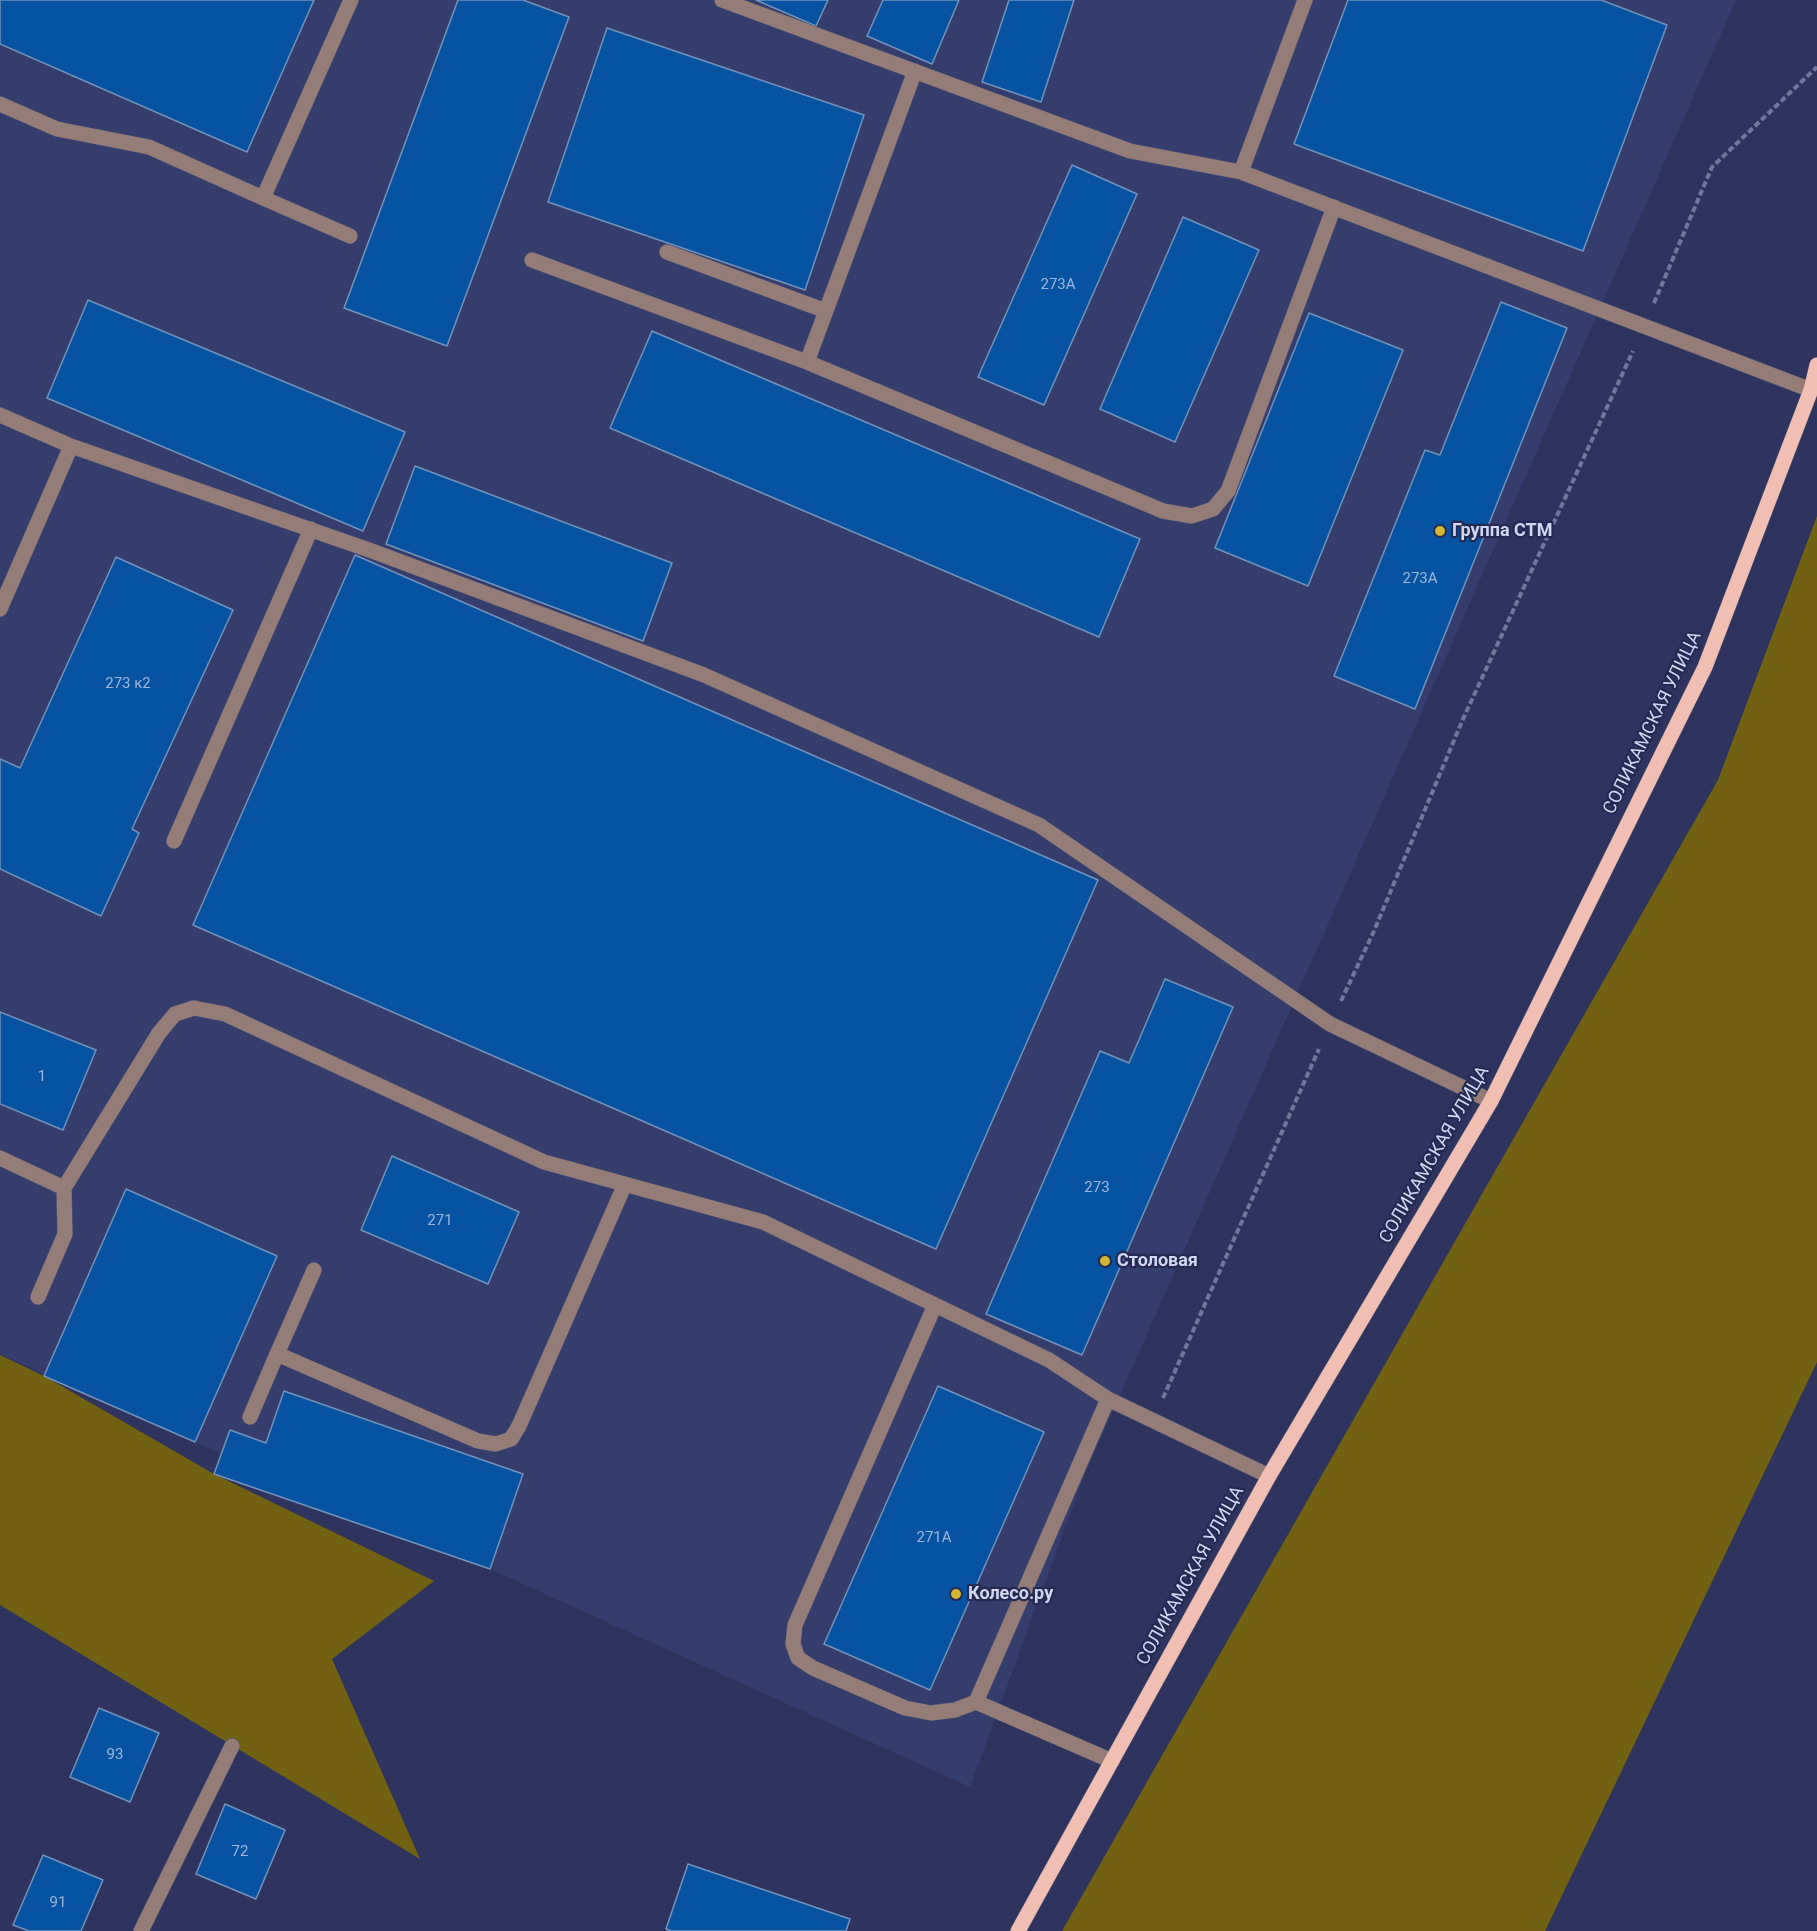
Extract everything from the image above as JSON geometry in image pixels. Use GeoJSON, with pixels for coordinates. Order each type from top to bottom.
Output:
{"type":"FeatureCollection","features":[{"type":"Feature","properties":{"kind":"main road","name":"СОЛИКАМСКАЯ УЛИЦА"},"geometry":{"type":"LineString","coordinates":[[1018,1931],[1269,1476],[1491,1101],[1705,667],[1810,390],[1817,365]]}},
{"type":"Feature","properties":{"kind":"street"},"geometry":{"type":"LineString","coordinates":[[264,198],[351,0]]}},
{"type":"Feature","properties":{"kind":"street"},"geometry":{"type":"LineString","coordinates":[[722,0],[1130,151],[1241,172],[1810,390]]}},
{"type":"Feature","properties":{"kind":"street"},"geometry":{"type":"LineString","coordinates":[[1241,172],[1305,0]]}},
{"type":"Feature","properties":{"kind":"street"},"geometry":{"type":"LineString","coordinates":[[807,362],[915,71]]}},
{"type":"Feature","properties":{"kind":"street"},"geometry":{"type":"LineString","coordinates":[[0,104],[57,129],[149,147],[350,236]]}},
{"type":"Feature","properties":{"kind":"street"},"geometry":{"type":"LineString","coordinates":[[532,260],[807,362],[1163,511],[1192,516],[1213,509],[1228,491],[1334,207]]}},
{"type":"Feature","properties":{"kind":"street"},"geometry":{"type":"LineString","coordinates":[[667,252],[826,311]]}},
{"type":"Feature","properties":{"kind":"street"},"geometry":{"type":"LineString","coordinates":[[0,415],[71,446],[311,529],[704,675],[1039,825],[1330,1024],[1491,1101]]}},
{"type":"Feature","properties":{"kind":"street"},"geometry":{"type":"LineString","coordinates":[[0,609],[71,446]]}},
{"type":"Feature","properties":{"kind":"street"},"geometry":{"type":"LineString","coordinates":[[174,841],[311,529]]}},
{"type":"Feature","properties":{"kind":"street"},"geometry":{"type":"LineString","coordinates":[[38,1297],[65,1234],[64,1188],[159,1033],[175,1014],[194,1008],[225,1014],[544,1162],[763,1222],[1048,1359],[1108,1399],[1269,1476]]}},
{"type":"Feature","properties":{"kind":"street"},"geometry":{"type":"LineString","coordinates":[[0,1158],[64,1188]]}},
{"type":"Feature","properties":{"kind":"street"},"geometry":{"type":"LineString","coordinates":[[277,1354],[478,1442],[496,1444],[511,1439],[519,1426],[625,1184]]}},
{"type":"Feature","properties":{"kind":"street"},"geometry":{"type":"LineString","coordinates":[[250,1417],[314,1270]]}},
{"type":"Feature","properties":{"kind":"street"},"geometry":{"type":"LineString","coordinates":[[935,1305],[795,1625],[793,1644],[798,1658],[813,1668],[905,1708],[931,1713],[955,1710],[976,1702],[1112,1761]]}},
{"type":"Feature","properties":{"kind":"street"},"geometry":{"type":"LineString","coordinates":[[976,1702],[1108,1399]]}},
{"type":"Feature","properties":{"kind":"street"},"geometry":{"type":"LineString","coordinates":[[141,1931],[232,1746]]}},
{"type":"Feature","properties":{"kind":"path"},"geometry":{"type":"LineString","coordinates":[[1153,1420],[1374,931],[1463,719],[1644,325],[1712,167],[1817,67]]}},
{"type":"Feature","properties":{"kind":"shaded area"},"geometry":{"type":"Polygon","coordinates":[[[0,0],[1736,0],[1083,1479],[970,1787],[490,1569],[195,1442],[0,1354],[0,0]]]}},
{"type":"Feature","properties":{"kind":"shaded area"},"geometry":{"type":"Polygon","coordinates":[[[1817,516],[1817,1362],[1545,1931],[1062,1931],[1718,780],[1817,516]]]}},
{"type":"Feature","properties":{"kind":"shaded area"},"geometry":{"type":"Polygon","coordinates":[[[0,1355],[44,1376],[214,1474],[434,1581],[332,1659],[420,1859],[0,1605],[0,1355]]]}},
{"type":"Feature","properties":{"kind":"building"},"geometry":{"type":"Polygon","coordinates":[[[0,0],[314,0],[247,152],[0,44],[0,0]]]}},
{"type":"Feature","properties":{"kind":"building"},"geometry":{"type":"Polygon","coordinates":[[[458,0],[523,0],[569,17],[447,346],[344,308],[458,0]]]}},
{"type":"Feature","properties":{"kind":"building"},"geometry":{"type":"Polygon","coordinates":[[[756,0],[828,0],[816,26],[756,0]]]}},
{"type":"Feature","properties":{"kind":"building"},"geometry":{"type":"Polygon","coordinates":[[[883,0],[959,0],[932,64],[867,36],[883,0]]]}},
{"type":"Feature","properties":{"kind":"building"},"geometry":{"type":"Polygon","coordinates":[[[1009,0],[1074,0],[1041,102],[982,82],[1009,0]]]}},
{"type":"Feature","properties":{"kind":"building"},"geometry":{"type":"Polygon","coordinates":[[[1348,0],[1601,0],[1667,25],[1583,251],[1294,144],[1348,0]]]}},
{"type":"Feature","properties":{"kind":"building"},"geometry":{"type":"Polygon","coordinates":[[[607,28],[864,115],[805,290],[548,202],[607,28]]]}},
{"type":"Feature","properties":{"kind":"building"},"geometry":{"type":"Polygon","coordinates":[[[1072,165],[1137,194],[1044,405],[978,377],[1072,165]]]}},
{"type":"Feature","properties":{"kind":"building"},"geometry":{"type":"Polygon","coordinates":[[[1183,217],[1259,250],[1175,442],[1100,409],[1183,217]]]}},
{"type":"Feature","properties":{"kind":"building"},"geometry":{"type":"Polygon","coordinates":[[[88,300],[405,432],[363,531],[47,398],[88,300]]]}},
{"type":"Feature","properties":{"kind":"building"},"geometry":{"type":"Polygon","coordinates":[[[1501,302],[1567,328],[1415,709],[1334,676],[1425,450],[1440,455],[1501,302]]]}},
{"type":"Feature","properties":{"kind":"building"},"geometry":{"type":"Polygon","coordinates":[[[1309,313],[1403,350],[1308,586],[1215,548],[1309,313]]]}},
{"type":"Feature","properties":{"kind":"building"},"geometry":{"type":"Polygon","coordinates":[[[652,331],[1140,539],[1099,637],[610,428],[652,331]]]}},
{"type":"Feature","properties":{"kind":"building"},"geometry":{"type":"Polygon","coordinates":[[[415,466],[672,563],[643,641],[386,544],[415,466]]]}},
{"type":"Feature","properties":{"kind":"building"},"geometry":{"type":"Polygon","coordinates":[[[355,555],[1098,880],[936,1249],[193,925],[355,555]]]}},
{"type":"Feature","properties":{"kind":"building"},"geometry":{"type":"Polygon","coordinates":[[[116,557],[233,610],[132,829],[139,833],[101,916],[0,869],[0,759],[20,768],[116,557]]]}},
{"type":"Feature","properties":{"kind":"building"},"geometry":{"type":"Polygon","coordinates":[[[1165,979],[1233,1007],[1082,1355],[986,1314],[1100,1051],[1129,1063],[1165,979]]]}},
{"type":"Feature","properties":{"kind":"building"},"geometry":{"type":"Polygon","coordinates":[[[0,1012],[96,1050],[63,1130],[0,1104],[0,1012]]]}},
{"type":"Feature","properties":{"kind":"building"},"geometry":{"type":"Polygon","coordinates":[[[392,1156],[519,1212],[488,1284],[361,1230],[392,1156]]]}},
{"type":"Feature","properties":{"kind":"building"},"geometry":{"type":"Polygon","coordinates":[[[126,1189],[277,1256],[195,1442],[44,1376],[126,1189]]]}},
{"type":"Feature","properties":{"kind":"building"},"geometry":{"type":"Polygon","coordinates":[[[938,1386],[1044,1432],[930,1690],[824,1644],[938,1386]]]}},
{"type":"Feature","properties":{"kind":"building"},"geometry":{"type":"Polygon","coordinates":[[[284,1391],[523,1474],[490,1569],[214,1474],[230,1430],[266,1443],[284,1391]]]}},
{"type":"Feature","properties":{"kind":"building"},"geometry":{"type":"Polygon","coordinates":[[[99,1708],[159,1733],[130,1802],[70,1777],[99,1708]]]}},
{"type":"Feature","properties":{"kind":"building"},"geometry":{"type":"Polygon","coordinates":[[[225,1804],[285,1830],[256,1899],[196,1874],[225,1804]]]}},
{"type":"Feature","properties":{"kind":"building"},"geometry":{"type":"Polygon","coordinates":[[[43,1855],[103,1880],[81,1931],[29,1931],[13,1925],[43,1855]]]}},
{"type":"Feature","properties":{"kind":"building"},"geometry":{"type":"Polygon","coordinates":[[[688,1864],[850,1919],[846,1931],[672,1931],[666,1929],[688,1864]]]}},
{"type":"Feature","properties":{"kind":"place","name":"Группа СТМ"},"geometry":{"type":"Point","coordinates":[1440,531]}},
{"type":"Feature","properties":{"kind":"place","name":"Столовая"},"geometry":{"type":"Point","coordinates":[1105,1261]}},
{"type":"Feature","properties":{"kind":"place","name":"Колесо.ру"},"geometry":{"type":"Point","coordinates":[956,1594]}}]}
